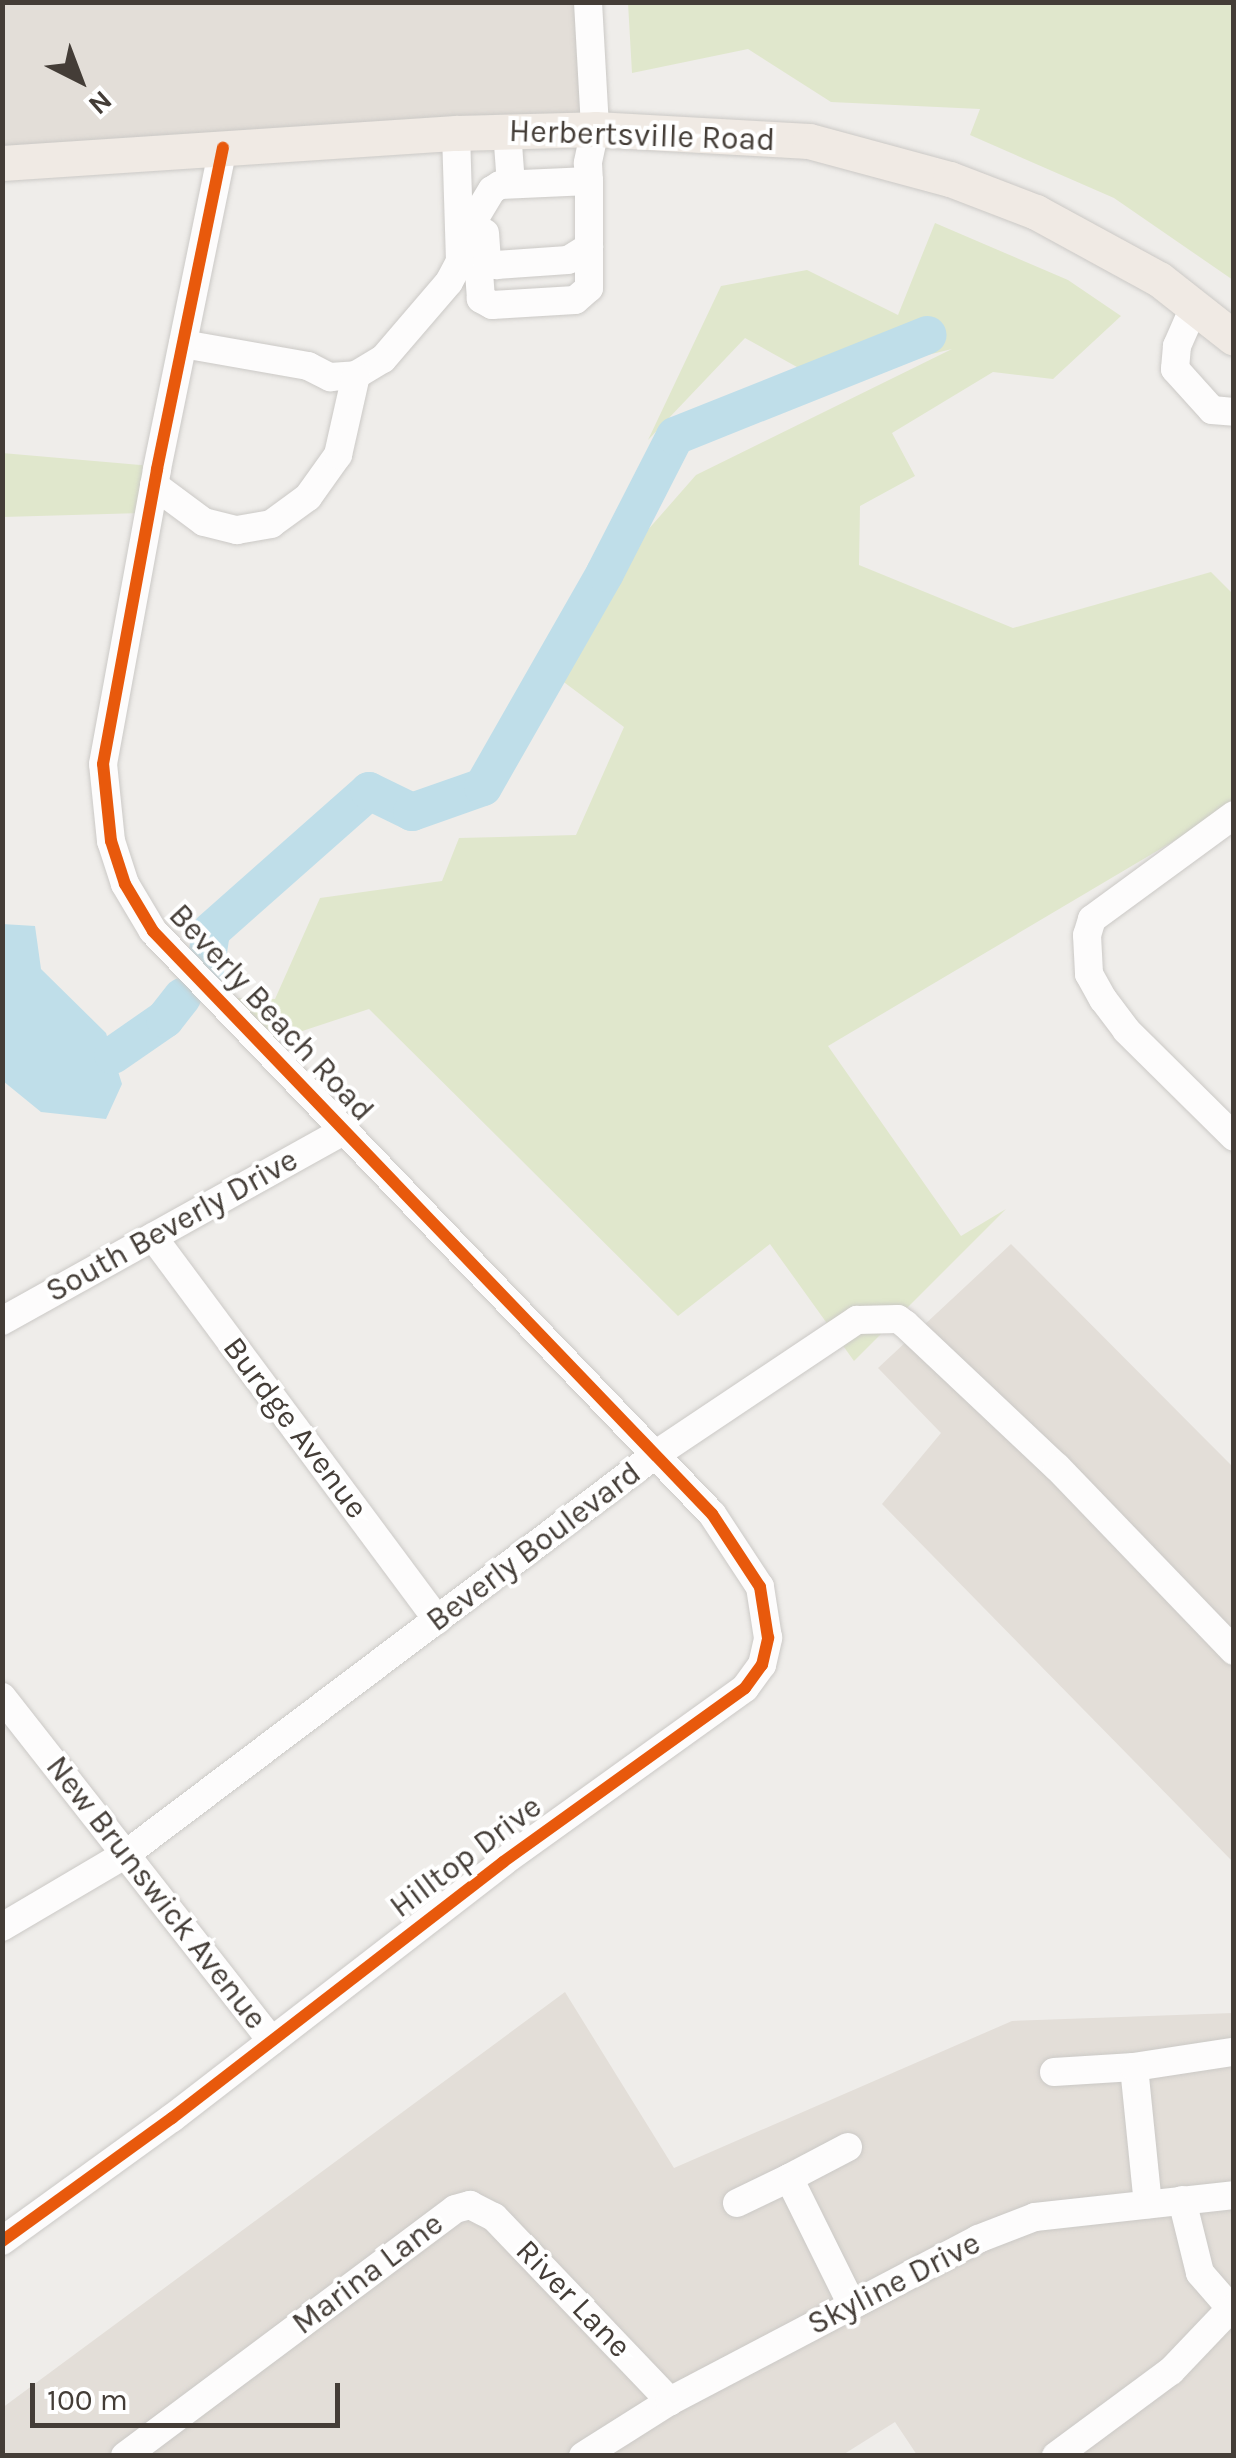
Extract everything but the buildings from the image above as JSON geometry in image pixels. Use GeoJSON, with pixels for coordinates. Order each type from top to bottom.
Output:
{"type":"FeatureCollection","features":[{"type":"Feature","properties":{"kind":"main road","name":"Herbertsville Road"},"geometry":{"type":"LineString","coordinates":[[2,163],[456,132],[595,129],[809,141],[950,178],[1036,212],[1099,242],[1195,306],[1234,338]]}},
{"type":"Feature","properties":{"kind":"street"},"geometry":{"type":"LineString","coordinates":[[588,2],[595,129],[589,181],[589,288],[581,298],[492,305],[479,294],[474,218],[492,190],[511,184],[589,181]]}},
{"type":"Feature","properties":{"kind":"street"},"geometry":{"type":"LineString","coordinates":[[507,131],[511,184]]}},
{"type":"Feature","properties":{"kind":"street"},"geometry":{"type":"LineString","coordinates":[[182,344],[308,366],[330,377],[356,375],[383,360],[460,261],[456,132]]}},
{"type":"Feature","properties":{"kind":"street","name":"Beverly Beach Road"},"geometry":{"type":"LineString","coordinates":[[224,148],[154,485],[103,764],[111,841],[125,884],[153,931],[656,1455]]}},
{"type":"Feature","properties":{"kind":"street"},"geometry":{"type":"LineString","coordinates":[[480,207],[488,258],[496,266],[568,260],[589,247]]}},
{"type":"Feature","properties":{"kind":"street"},"geometry":{"type":"LineString","coordinates":[[1195,306],[1177,346],[1175,368],[1212,410],[1234,412]]}},
{"type":"Feature","properties":{"kind":"street"},"geometry":{"type":"LineString","coordinates":[[154,485],[204,522],[237,530],[271,524],[308,496],[338,454],[356,375]]}},
{"type":"Feature","properties":{"kind":"street"},"geometry":{"type":"LineString","coordinates":[[1234,815],[1092,919],[1087,935],[1090,974],[1126,1030],[1234,1137]]}},
{"type":"Feature","properties":{"kind":"street","name":"South Beverly Drive"},"geometry":{"type":"LineString","coordinates":[[2,1322],[342,1131]]}},
{"type":"Feature","properties":{"kind":"street","name":"Burdge Avenue"},"geometry":{"type":"LineString","coordinates":[[153,1237],[437,1620]]}},
{"type":"Feature","properties":{"kind":"street","name":"Beverly Boulevard"},"geometry":{"type":"LineString","coordinates":[[2,1927],[126,1854],[656,1455],[857,1320],[898,1319],[905,1324],[1057,1467],[1234,1651]]}},
{"type":"Feature","properties":{"kind":"street","name":"Hilltop Drive"},"geometry":{"type":"LineString","coordinates":[[2,2242],[272,2041],[503,1862],[746,1688],[762,1664],[768,1638],[760,1587],[712,1514],[656,1455]]}},
{"type":"Feature","properties":{"kind":"street","name":"New Brunswick Avenue"},"geometry":{"type":"LineString","coordinates":[[2,1697],[272,2041]]}},
{"type":"Feature","properties":{"kind":"street"},"geometry":{"type":"LineString","coordinates":[[1054,2072],[1134,2067],[1232,2052]]}},
{"type":"Feature","properties":{"kind":"street"},"geometry":{"type":"LineString","coordinates":[[1134,2067],[1148,2204]]}},
{"type":"Feature","properties":{"kind":"street"},"geometry":{"type":"LineString","coordinates":[[737,2204],[848,2147]]}},
{"type":"Feature","properties":{"kind":"street"},"geometry":{"type":"LineString","coordinates":[[789,2178],[852,2305]]}},
{"type":"Feature","properties":{"kind":"street","name":"Skyline Drive"},"geometry":{"type":"LineString","coordinates":[[583,2456],[670,2401],[978,2239],[1035,2218],[1234,2195]]}},
{"type":"Feature","properties":{"kind":"street"},"geometry":{"type":"LineString","coordinates":[[1056,2456],[1171,2371],[1231,2311],[1200,2273],[1182,2200]]}},
{"type":"Feature","properties":{"kind":"street","name":"River Lane"},"geometry":{"type":"LineString","coordinates":[[470,2205],[494,2216],[670,2401]]}},
{"type":"Feature","properties":{"kind":"street","name":"Marina Lane"},"geometry":{"type":"LineString","coordinates":[[134,2453],[455,2208],[470,2205]]}},
{"type":"Feature","properties":{"kind":"shaded area"},"geometry":{"type":"Polygon","coordinates":[[[3,3],[588,3],[595,129],[3,163],[3,3]]]}},
{"type":"Feature","properties":{"kind":"shaded area"},"geometry":{"type":"Polygon","coordinates":[[[1011,1244],[1233,1467],[1233,1862],[882,1504],[941,1433],[878,1368],[1011,1244]]]}},
{"type":"Feature","properties":{"kind":"shaded area"},"geometry":{"type":"Polygon","coordinates":[[[565,1992],[674,2168],[1012,2021],[1233,2013],[1233,2455],[917,2455],[895,2422],[841,2456],[3,2456],[2,2408],[565,1992]]]}},
{"type":"Feature","properties":{"kind":"green space"},"geometry":{"type":"Polygon","coordinates":[[[628,3],[1233,3],[1233,280],[1114,198],[970,135],[980,109],[831,102],[748,49],[632,73],[628,3]]]}},
{"type":"Feature","properties":{"kind":"green space"},"geometry":{"type":"Polygon","coordinates":[[[935,223],[1068,280],[1121,316],[1053,379],[993,372],[892,433],[915,476],[860,506],[859,565],[1013,628],[1211,572],[1233,594],[1233,806],[828,1046],[961,1236],[1006,1209],[854,1361],[770,1244],[678,1316],[369,1009],[272,1041],[232,998],[275,999],[320,898],[442,881],[459,838],[576,835],[624,727],[553,674],[639,540],[696,475],[952,349],[822,381],[745,338],[648,440],[721,286],[807,270],[898,315],[935,223]]]}},
{"type":"Feature","properties":{"kind":"green space"},"geometry":{"type":"Polygon","coordinates":[[[2,453],[152,466],[142,513],[3,517],[2,453]]]}},
{"type":"Feature","properties":{"kind":"water"},"geometry":{"type":"Polygon","coordinates":[[[2,924],[35,926],[41,969],[106,1033],[122,1084],[106,1119],[41,1112],[3,1081],[2,924]]]}},
{"type":"Feature","properties":{"kind":"waterway"},"geometry":{"type":"LineString","coordinates":[[205,970],[211,931],[369,791],[412,812],[483,787],[605,573],[675,436],[928,335]]}},
{"type":"Feature","properties":{"kind":"waterway"},"geometry":{"type":"LineString","coordinates":[[113,1055],[165,1019],[182,997]]}},
{"type":"Feature","properties":{"kind":"cycle path"},"geometry":{"type":"LineString","coordinates":[[2,2241],[172,2118],[503,1862],[745,1688],[762,1665],[768,1638],[760,1587],[712,1514],[153,931],[125,884],[111,841],[103,764],[157,469],[223,148]]}}]}
